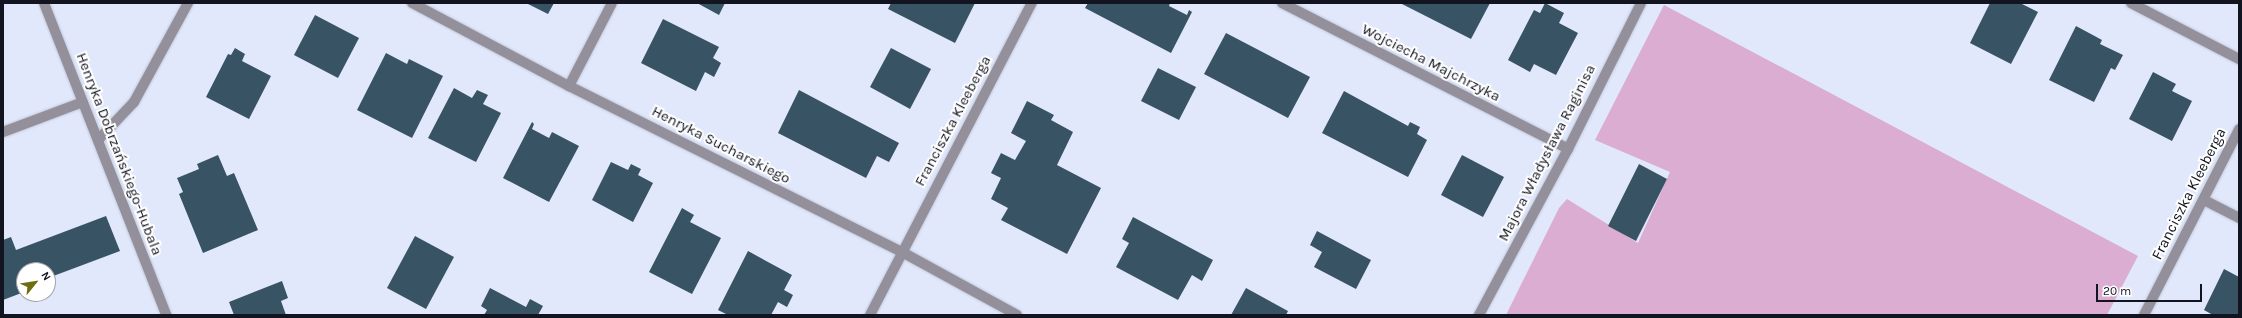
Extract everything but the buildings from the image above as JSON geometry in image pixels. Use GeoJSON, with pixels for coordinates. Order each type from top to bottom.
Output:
{"type":"FeatureCollection","features":[{"type":"Feature","properties":{"kind":"street","name":"Henryka Dobrzańskiego-Hubala"},"geometry":{"type":"LineString","coordinates":[[44,3],[166,315]]}},
{"type":"Feature","properties":{"kind":"street"},"geometry":{"type":"LineString","coordinates":[[98,140],[134,102],[188,3]]}},
{"type":"Feature","properties":{"kind":"street","name":"Henryka Sucharskiego"},"geometry":{"type":"LineString","coordinates":[[412,3],[569,86],[902,252],[1017,315]]}},
{"type":"Feature","properties":{"kind":"street"},"geometry":{"type":"LineString","coordinates":[[569,86],[612,3]]}},
{"type":"Feature","properties":{"kind":"street","name":"Franciszka Kleeberga"},"geometry":{"type":"LineString","coordinates":[[870,315],[1032,3]]}},
{"type":"Feature","properties":{"kind":"street","name":"Wojciecha Majchrzyka"},"geometry":{"type":"LineString","coordinates":[[1282,3],[1568,149]]}},
{"type":"Feature","properties":{"kind":"street","name":"Majora Władysława Raginisa"},"geometry":{"type":"LineString","coordinates":[[1479,315],[1568,149],[1641,3]]}},
{"type":"Feature","properties":{"kind":"street"},"geometry":{"type":"LineString","coordinates":[[2130,3],[2239,59]]}},
{"type":"Feature","properties":{"kind":"street"},"geometry":{"type":"LineString","coordinates":[[3,132],[83,102]]}},
{"type":"Feature","properties":{"kind":"street","name":"Franciszka Kleeberga"},"geometry":{"type":"LineString","coordinates":[[2144,315],[2239,129]]}},
{"type":"Feature","properties":{"kind":"street"},"geometry":{"type":"LineString","coordinates":[[2204,200],[2239,218]]}},
{"type":"Feature","properties":{"kind":"shaded area"},"geometry":{"type":"Polygon","coordinates":[[[1664,5],[2138,256],[2107,315],[1506,315],[1559,208],[1567,199],[1638,243],[1670,172],[1595,140],[1664,5]]]}}]}
